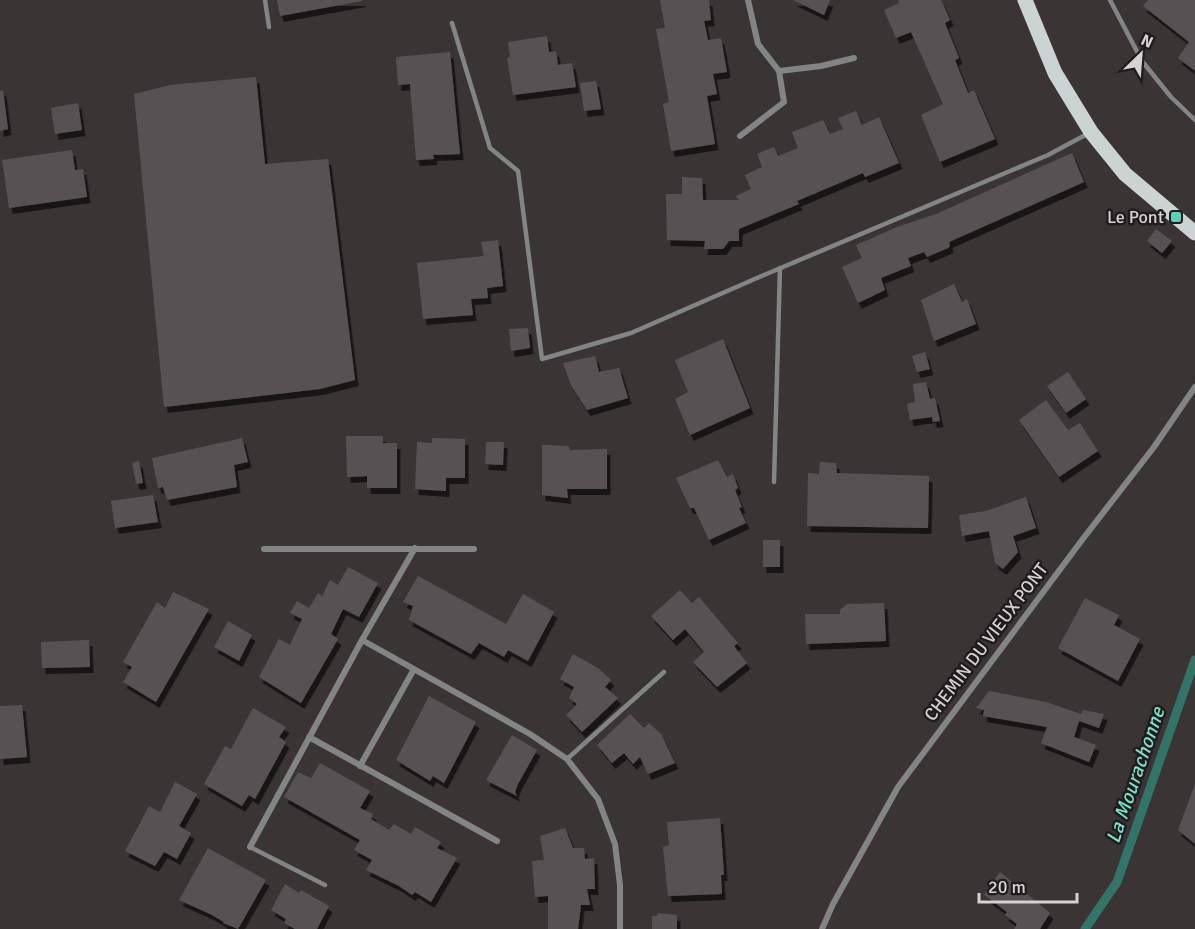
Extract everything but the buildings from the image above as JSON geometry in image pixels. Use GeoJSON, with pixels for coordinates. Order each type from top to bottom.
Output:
{"type":"FeatureCollection","features":[{"type":"Feature","properties":{"kind":"main road"},"geometry":{"type":"LineString","coordinates":[[1025,0],[1055,73],[1091,132],[1125,174],[1195,233]]}},
{"type":"Feature","properties":{"kind":"street"},"geometry":{"type":"LineString","coordinates":[[740,136],[784,102],[778,71],[758,44],[748,0]]}},
{"type":"Feature","properties":{"kind":"street"},"geometry":{"type":"LineString","coordinates":[[778,71],[821,66],[854,58]]}},
{"type":"Feature","properties":{"kind":"street","name":"CHEMIN DU VIEUX PONT"},"geometry":{"type":"LineString","coordinates":[[822,929],[833,904],[898,787],[1154,447],[1195,387]]}},
{"type":"Feature","properties":{"kind":"street"},"geometry":{"type":"LineString","coordinates":[[250,847],[362,640],[415,548]]}},
{"type":"Feature","properties":{"kind":"street"},"geometry":{"type":"LineString","coordinates":[[264,549],[474,549]]}},
{"type":"Feature","properties":{"kind":"street"},"geometry":{"type":"LineString","coordinates":[[362,640],[530,734],[567,759],[598,799],[615,844],[620,885],[620,929]]}},
{"type":"Feature","properties":{"kind":"street"},"geometry":{"type":"LineString","coordinates":[[360,766],[414,669]]}},
{"type":"Feature","properties":{"kind":"street"},"geometry":{"type":"LineString","coordinates":[[309,737],[496,841]]}},
{"type":"Feature","properties":{"kind":"lane"},"geometry":{"type":"LineString","coordinates":[[265,0],[268,27]]}},
{"type":"Feature","properties":{"kind":"lane"},"geometry":{"type":"LineString","coordinates":[[1110,0],[1142,61],[1171,97],[1195,120]]}},
{"type":"Feature","properties":{"kind":"lane"},"geometry":{"type":"LineString","coordinates":[[452,23],[490,148],[518,171],[542,358],[631,333],[1048,155],[1091,132]]}},
{"type":"Feature","properties":{"kind":"lane"},"geometry":{"type":"LineString","coordinates":[[774,482],[780,268]]}},
{"type":"Feature","properties":{"kind":"lane"},"geometry":{"type":"LineString","coordinates":[[567,759],[664,672]]}},
{"type":"Feature","properties":{"kind":"lane"},"geometry":{"type":"LineString","coordinates":[[250,847],[324,885]]}},
{"type":"Feature","properties":{"kind":"waterway","name":"La Mourachonne"},"geometry":{"type":"LineString","coordinates":[[1085,929],[1117,882],[1195,660]]}},
{"type":"Feature","properties":{"kind":"place","name":"Le Pont"},"geometry":{"type":"Point","coordinates":[1176,217]}}]}
